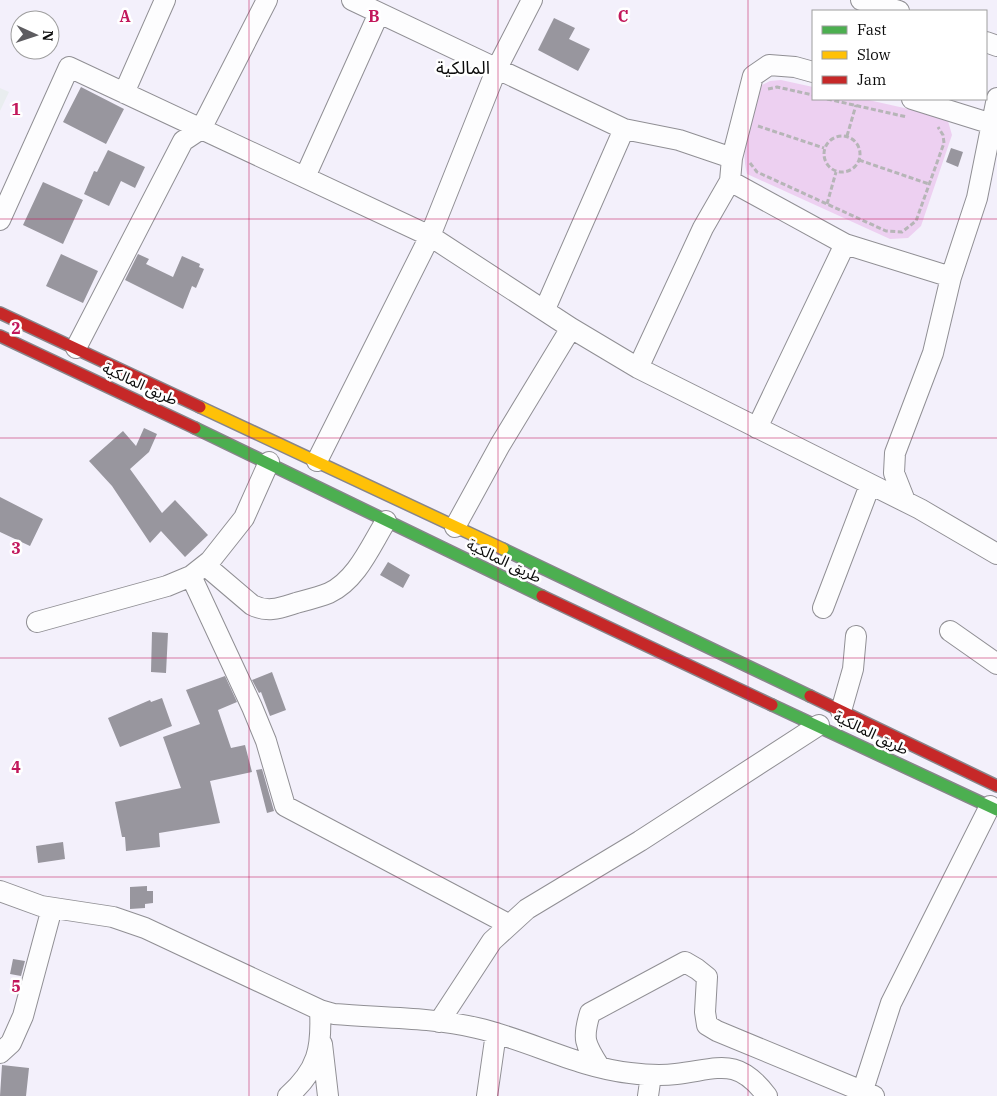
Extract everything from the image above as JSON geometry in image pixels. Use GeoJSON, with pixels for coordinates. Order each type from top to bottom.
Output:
{"type":"FeatureCollection","features":[{"type":"Feature","properties":{"kind":"main road","name":"طريق المالكية"},"geometry":{"type":"LineString","coordinates":[[0,313],[144,379],[455,527],[609,614],[819,725],[993,808]]}},
{"type":"Feature","properties":{"kind":"main road","name":"طريق المالكية"},"geometry":{"type":"LineString","coordinates":[[0,336],[269,462],[386,521],[841,711],[997,786]]}},
{"type":"Feature","properties":{"kind":"main road"},"geometry":{"type":"LineString","coordinates":[[135,398],[144,379]]}},
{"type":"Feature","properties":{"kind":"street"},"geometry":{"type":"LineString","coordinates":[[124,93],[165,0]]}},
{"type":"Feature","properties":{"kind":"street"},"geometry":{"type":"LineString","coordinates":[[76,348],[183,141],[200,129],[268,0]]}},
{"type":"Feature","properties":{"kind":"street"},"geometry":{"type":"LineString","coordinates":[[352,0],[624,129],[679,140],[741,158]]}},
{"type":"Feature","properties":{"kind":"street"},"geometry":{"type":"LineString","coordinates":[[317,461],[430,236],[497,68],[532,0]]}},
{"type":"Feature","properties":{"kind":"street"},"geometry":{"type":"LineString","coordinates":[[861,0],[896,10]]}},
{"type":"Feature","properties":{"kind":"street"},"geometry":{"type":"LineString","coordinates":[[305,177],[379,13]]}},
{"type":"Feature","properties":{"kind":"street"},"geometry":{"type":"LineString","coordinates":[[638,368],[703,228],[741,158],[753,76],[769,65],[795,67],[812,72]]}},
{"type":"Feature","properties":{"kind":"street"},"geometry":{"type":"LineString","coordinates":[[0,220],[69,67],[430,236],[545,309],[571,328],[638,368],[905,502],[997,554]]}},
{"type":"Feature","properties":{"kind":"street"},"geometry":{"type":"LineString","coordinates":[[905,502],[894,473],[895,453],[932,353],[951,277],[991,159],[992,124],[997,98]]}},
{"type":"Feature","properties":{"kind":"street"},"geometry":{"type":"LineString","coordinates":[[915,100],[992,124]]}},
{"type":"Feature","properties":{"kind":"street"},"geometry":{"type":"LineString","coordinates":[[545,309],[624,129]]}},
{"type":"Feature","properties":{"kind":"street"},"geometry":{"type":"LineString","coordinates":[[730,181],[845,244],[951,277]]}},
{"type":"Feature","properties":{"kind":"street"},"geometry":{"type":"LineString","coordinates":[[757,428],[845,244]]}},
{"type":"Feature","properties":{"kind":"street"},"geometry":{"type":"LineString","coordinates":[[455,527],[500,445],[571,328]]}},
{"type":"Feature","properties":{"kind":"street"},"geometry":{"type":"LineString","coordinates":[[37,622],[167,586],[198,570],[228,541],[244,518],[269,462]]}},
{"type":"Feature","properties":{"kind":"street"},"geometry":{"type":"LineString","coordinates":[[823,608],[870,485]]}},
{"type":"Feature","properties":{"kind":"street"},"geometry":{"type":"LineString","coordinates":[[198,570],[252,605],[260,609],[274,610],[329,593],[342,585],[356,570],[386,521]]}},
{"type":"Feature","properties":{"kind":"street"},"geometry":{"type":"LineString","coordinates":[[198,570],[266,741],[285,806],[508,924]]}},
{"type":"Feature","properties":{"kind":"street"},"geometry":{"type":"LineString","coordinates":[[950,631],[997,664]]}},
{"type":"Feature","properties":{"kind":"street"},"geometry":{"type":"LineString","coordinates":[[841,711],[853,669],[856,636]]}},
{"type":"Feature","properties":{"kind":"street"},"geometry":{"type":"LineString","coordinates":[[439,1022],[482,954],[508,924],[526,909],[640,841],[819,725]]}},
{"type":"Feature","properties":{"kind":"street"},"geometry":{"type":"LineString","coordinates":[[599,1066],[586,1045],[584,1032],[590,1013],[685,962],[698,969],[706,977],[706,1025],[866,1094],[891,1003],[993,808]]}},
{"type":"Feature","properties":{"kind":"street"},"geometry":{"type":"LineString","coordinates":[[0,891],[20,900],[52,908],[113,916],[145,928],[320,1010],[334,1014],[439,1022],[496,1033],[599,1066],[651,1075],[678,1074],[715,1068],[738,1070],[755,1080],[767,1096]]}},
{"type":"Feature","properties":{"kind":"street"},"geometry":{"type":"LineString","coordinates":[[0,1053],[11,1043],[23,1016],[52,908]]}},
{"type":"Feature","properties":{"kind":"street"},"geometry":{"type":"LineString","coordinates":[[320,1010],[328,1096]]}},
{"type":"Feature","properties":{"kind":"street"},"geometry":{"type":"LineString","coordinates":[[487,1096],[496,1033]]}},
{"type":"Feature","properties":{"kind":"street"},"geometry":{"type":"LineString","coordinates":[[288,1096],[305,1078],[322,1040]]}},
{"type":"Feature","properties":{"kind":"street"},"geometry":{"type":"LineString","coordinates":[[648,1096],[651,1075]]}},
{"type":"Feature","properties":{"kind":"path"},"geometry":{"type":"LineString","coordinates":[[765,92],[768,89],[777,87],[812,96]]}},
{"type":"Feature","properties":{"kind":"path"},"geometry":{"type":"LineString","coordinates":[[831,100],[915,119]]}},
{"type":"Feature","properties":{"kind":"path"},"geometry":{"type":"LineString","coordinates":[[847,136],[856,106]]}},
{"type":"Feature","properties":{"kind":"path"},"geometry":{"type":"LineString","coordinates":[[754,134],[759,117]]}},
{"type":"Feature","properties":{"kind":"path"},"geometry":{"type":"LineString","coordinates":[[741,158],[757,172],[886,231],[902,232],[916,221],[944,140],[939,128],[934,124]]}},
{"type":"Feature","properties":{"kind":"path"},"geometry":{"type":"LineString","coordinates":[[756,126],[824,148]]}},
{"type":"Feature","properties":{"kind":"path"},"geometry":{"type":"LineString","coordinates":[[836,136],[847,136],[857,143],[859,160],[847,172],[836,172],[827,165],[823,154],[824,148],[826,143],[836,136]]}},
{"type":"Feature","properties":{"kind":"path"},"geometry":{"type":"LineString","coordinates":[[859,160],[929,184]]}},
{"type":"Feature","properties":{"kind":"path"},"geometry":{"type":"LineString","coordinates":[[827,204],[836,172]]}},
{"type":"Feature","properties":{"kind":"shaded area"},"geometry":{"type":"Polygon","coordinates":[[[781,80],[812,87],[812,100],[868,100],[940,116],[948,121],[952,135],[921,226],[908,238],[890,239],[747,174],[745,151],[748,129],[762,85],[770,81],[781,80]]]}},
{"type":"Feature","properties":{"kind":"shaded area"},"geometry":{"type":"Polygon","coordinates":[[[0,88],[9,92],[0,111],[0,88]]]}},
{"type":"Feature","properties":{"kind":"building"},"geometry":{"type":"Polygon","coordinates":[[[554,18],[575,28],[569,39],[590,49],[578,71],[538,50],[554,18]]]}},
{"type":"Feature","properties":{"kind":"building"},"geometry":{"type":"Polygon","coordinates":[[[81,87],[124,109],[106,144],[63,122],[81,87]]]}},
{"type":"Feature","properties":{"kind":"building"},"geometry":{"type":"Polygon","coordinates":[[[951,148],[963,152],[958,167],[946,162],[951,148]]]}},
{"type":"Feature","properties":{"kind":"building"},"geometry":{"type":"Polygon","coordinates":[[[108,150],[145,167],[135,188],[121,181],[109,206],[84,194],[94,171],[97,172],[108,150]]]}},
{"type":"Feature","properties":{"kind":"building"},"geometry":{"type":"Polygon","coordinates":[[[43,182],[83,200],[63,244],[23,225],[43,182]]]}},
{"type":"Feature","properties":{"kind":"building"},"geometry":{"type":"Polygon","coordinates":[[[61,254],[98,271],[83,303],[46,286],[61,254]]]}},
{"type":"Feature","properties":{"kind":"building"},"geometry":{"type":"Polygon","coordinates":[[[138,254],[149,259],[146,264],[173,277],[182,256],[200,264],[199,267],[204,269],[196,288],[192,286],[183,309],[125,280],[138,254]]]}},
{"type":"Feature","properties":{"kind":"building"},"geometry":{"type":"Polygon","coordinates":[[[144,428],[157,434],[149,452],[130,469],[162,513],[175,500],[208,535],[185,557],[161,531],[150,543],[112,486],[89,461],[123,431],[136,446],[144,428]]]}},
{"type":"Feature","properties":{"kind":"building"},"geometry":{"type":"Polygon","coordinates":[[[0,497],[43,519],[30,546],[0,532],[0,497]]]}},
{"type":"Feature","properties":{"kind":"building"},"geometry":{"type":"Polygon","coordinates":[[[388,562],[410,575],[403,588],[380,575],[388,562]]]}},
{"type":"Feature","properties":{"kind":"building"},"geometry":{"type":"Polygon","coordinates":[[[152,632],[168,633],[166,673],[151,672],[152,632]]]}},
{"type":"Feature","properties":{"kind":"building"},"geometry":{"type":"Polygon","coordinates":[[[272,672],[286,710],[270,716],[261,692],[259,693],[252,680],[272,672]]]}},
{"type":"Feature","properties":{"kind":"building"},"geometry":{"type":"Polygon","coordinates":[[[225,676],[237,702],[218,710],[231,748],[245,745],[252,772],[210,781],[220,823],[159,833],[160,847],[126,851],[125,837],[122,837],[115,802],[181,788],[163,737],[200,724],[186,690],[225,676]]]}},
{"type":"Feature","properties":{"kind":"building"},"geometry":{"type":"Polygon","coordinates":[[[162,698],[172,726],[120,747],[108,718],[150,700],[151,702],[162,698]]]}},
{"type":"Feature","properties":{"kind":"building"},"geometry":{"type":"Polygon","coordinates":[[[262,769],[274,811],[267,813],[256,770],[262,769]]]}},
{"type":"Feature","properties":{"kind":"building"},"geometry":{"type":"Polygon","coordinates":[[[63,842],[65,859],[38,863],[36,846],[63,842]]]}},
{"type":"Feature","properties":{"kind":"building"},"geometry":{"type":"Polygon","coordinates":[[[147,886],[147,891],[153,891],[153,903],[145,904],[145,908],[130,909],[130,887],[147,886]]]}},
{"type":"Feature","properties":{"kind":"building"},"geometry":{"type":"Polygon","coordinates":[[[13,959],[25,961],[21,976],[10,974],[13,959]]]}},
{"type":"Feature","properties":{"kind":"building"},"geometry":{"type":"Polygon","coordinates":[[[2,1065],[29,1068],[26,1096],[0,1096],[2,1065]]]}},
{"type":"Feature","properties":{"kind":"traffic: fast"},"geometry":{"type":"LineString","coordinates":[[195,428],[542,596]]}},
{"type":"Feature","properties":{"kind":"traffic: fast"},"geometry":{"type":"LineString","coordinates":[[503,549],[810,696]]}},
{"type":"Feature","properties":{"kind":"traffic: fast"},"geometry":{"type":"LineString","coordinates":[[772,705],[997,810]]}},
{"type":"Feature","properties":{"kind":"traffic: slow"},"geometry":{"type":"LineString","coordinates":[[200,407],[503,549]]}},
{"type":"Feature","properties":{"kind":"traffic: jam"},"geometry":{"type":"LineString","coordinates":[[0,313],[200,407]]}},
{"type":"Feature","properties":{"kind":"traffic: jam"},"geometry":{"type":"LineString","coordinates":[[0,336],[195,428]]}},
{"type":"Feature","properties":{"kind":"traffic: jam"},"geometry":{"type":"LineString","coordinates":[[542,596],[772,705]]}},
{"type":"Feature","properties":{"kind":"traffic: jam"},"geometry":{"type":"LineString","coordinates":[[810,696],[997,786]]}},
{"type":"Feature","properties":{"kind":"district","name":"المالكية"},"geometry":{"type":"Point","coordinates":[463,68]}}]}
